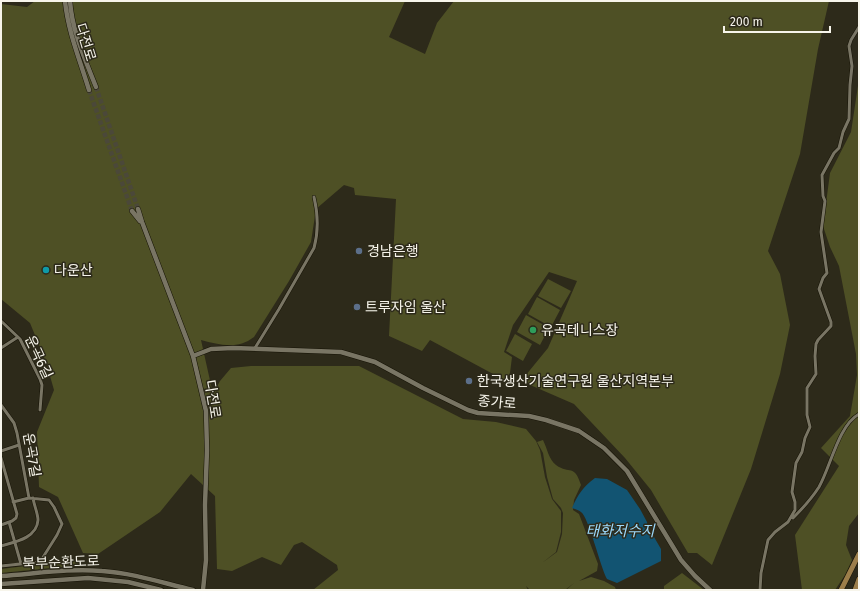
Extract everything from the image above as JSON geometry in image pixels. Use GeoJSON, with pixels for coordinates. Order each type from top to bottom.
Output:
{"type":"FeatureCollection","features":[{"type":"Feature","properties":{"kind":"highway"},"geometry":{"type":"LineString","coordinates":[[841,590],[859,554]]}},
{"type":"Feature","properties":{"kind":"highway"},"geometry":{"type":"LineString","coordinates":[[855,590],[859,579]]}},
{"type":"Feature","properties":{"kind":"main road","name":"다전로"},"geometry":{"type":"LineString","coordinates":[[65,1],[66,15],[70,32],[89,90]]}},
{"type":"Feature","properties":{"kind":"main road","name":"다전로"},"geometry":{"type":"LineString","coordinates":[[70,1],[71,15],[75,31],[96,87]]}},
{"type":"Feature","properties":{"kind":"main road","name":"다전로"},"geometry":{"type":"LineString","coordinates":[[138,209],[193,356],[206,411],[206,560],[203,590]]}},
{"type":"Feature","properties":{"kind":"main road","name":"다전로"},"geometry":{"type":"LineString","coordinates":[[132,211],[142,222]]}},
{"type":"Feature","properties":{"kind":"main road","name":"종가로"},"geometry":{"type":"LineString","coordinates":[[193,356],[211,349],[233,348],[340,352],[383,365],[423,388],[468,410],[478,413],[529,416],[546,420],[579,432],[604,448],[627,470],[681,560],[710,590]]}},
{"type":"Feature","properties":{"kind":"main road","name":"북부순환도로"},"geometry":{"type":"LineString","coordinates":[[1,576],[74,570],[101,570],[130,574],[193,590]]}},
{"type":"Feature","properties":{"kind":"main road","name":"북부순환도로"},"geometry":{"type":"LineString","coordinates":[[1,584],[88,578],[128,582],[161,590]]}},
{"type":"Feature","properties":{"kind":"street"},"geometry":{"type":"LineString","coordinates":[[788,522],[795,510],[795,502],[792,492],[796,463],[802,452],[810,427],[807,415],[807,388],[816,374],[816,344],[831,326],[831,322],[819,289],[823,278],[827,273],[821,232],[825,201],[823,196],[822,175],[834,153],[840,148],[843,132],[849,119],[852,66],[849,46],[859,27]]}},
{"type":"Feature","properties":{"kind":"street"},"geometry":{"type":"LineString","coordinates":[[255,348],[314,248],[317,239],[318,219],[314,197]]}},
{"type":"Feature","properties":{"kind":"street","name":"운곡6길"},"geometry":{"type":"LineString","coordinates":[[1,321],[18,336],[40,378],[42,385],[40,410]]}},
{"type":"Feature","properties":{"kind":"street"},"geometry":{"type":"LineString","coordinates":[[1,348],[18,336]]}},
{"type":"Feature","properties":{"kind":"street","name":"운곡7길"},"geometry":{"type":"LineString","coordinates":[[1,404],[14,423],[20,445],[29,498],[13,502]]}},
{"type":"Feature","properties":{"kind":"street"},"geometry":{"type":"LineString","coordinates":[[760,590],[761,573],[768,540],[807,503],[819,487],[843,432],[849,423],[859,414]]}},
{"type":"Feature","properties":{"kind":"street"},"geometry":{"type":"LineString","coordinates":[[1,451],[20,445]]}},
{"type":"Feature","properties":{"kind":"street"},"geometry":{"type":"LineString","coordinates":[[1,458],[17,514],[16,518],[1,525]]}},
{"type":"Feature","properties":{"kind":"street"},"geometry":{"type":"LineString","coordinates":[[1,566],[40,562],[62,524],[48,500],[29,498]]}},
{"type":"Feature","properties":{"kind":"street"},"geometry":{"type":"LineString","coordinates":[[1,546],[28,537],[34,531],[38,520],[33,498]]}},
{"type":"Feature","properties":{"kind":"street"},"geometry":{"type":"LineString","coordinates":[[9,522],[21,564]]}},
{"type":"Feature","properties":{"kind":"green space"},"geometry":{"type":"Polygon","coordinates":[[[35,1],[405,1],[389,37],[425,54],[437,23],[454,1],[829,1],[818,49],[800,154],[768,251],[780,274],[790,325],[780,374],[751,469],[712,565],[697,553],[688,553],[651,490],[625,458],[574,404],[521,381],[548,348],[577,281],[549,272],[513,325],[504,352],[512,357],[510,373],[505,384],[495,377],[495,375],[430,340],[422,351],[389,336],[396,199],[355,195],[354,188],[344,185],[316,209],[311,242],[289,281],[254,337],[241,344],[235,345],[222,345],[201,340],[213,394],[220,381],[231,368],[251,366],[359,366],[463,419],[496,422],[526,429],[536,441],[540,450],[545,477],[552,499],[561,511],[561,532],[556,552],[542,563],[557,552],[562,534],[563,513],[561,508],[553,499],[543,453],[537,442],[543,440],[554,463],[561,468],[574,472],[581,485],[574,500],[573,510],[579,514],[598,564],[597,571],[579,581],[591,577],[604,581],[615,587],[616,590],[566,590],[574,583],[565,590],[530,590],[526,586],[528,590],[313,590],[338,570],[337,565],[302,542],[294,545],[281,565],[262,557],[232,571],[217,569],[215,496],[191,474],[160,512],[98,554],[83,553],[58,497],[39,487],[37,432],[54,390],[46,362],[30,323],[1,299],[1,4],[27,7],[35,1]]]}},
{"type":"Feature","properties":{"kind":"green space"},"geometry":{"type":"Polygon","coordinates":[[[859,79],[859,513],[849,526],[846,545],[852,560],[845,575],[835,590],[802,590],[795,535],[839,466],[821,448],[850,416],[857,375],[856,354],[839,266],[830,247],[823,226],[830,173],[851,132],[859,79]]]}},
{"type":"Feature","properties":{"kind":"green space","name":"유곡테니스장"},"geometry":{"type":"Polygon","coordinates":[[[548,279],[571,291],[561,308],[538,296],[548,279]]]}},
{"type":"Feature","properties":{"kind":"green space","name":"유곡테니스장"},"geometry":{"type":"Polygon","coordinates":[[[537,297],[560,310],[551,327],[528,314],[537,297]]]}},
{"type":"Feature","properties":{"kind":"green space","name":"유곡테니스장"},"geometry":{"type":"Polygon","coordinates":[[[526,315],[549,328],[540,345],[517,332],[526,315]]]}},
{"type":"Feature","properties":{"kind":"green space","name":"유곡테니스장"},"geometry":{"type":"Polygon","coordinates":[[[515,334],[532,344],[523,361],[506,351],[515,334]]]}},
{"type":"Feature","properties":{"kind":"green space"},"geometry":{"type":"Polygon","coordinates":[[[75,560],[80,565],[1,573],[1,569],[75,560]]]}},
{"type":"Feature","properties":{"kind":"green space"},"geometry":{"type":"Polygon","coordinates":[[[682,573],[704,590],[664,590],[664,586],[682,573]]]}},
{"type":"Feature","properties":{"kind":"water","name":"태화저수지"},"geometry":{"type":"Polygon","coordinates":[[[595,478],[607,479],[627,490],[647,522],[648,530],[661,549],[661,561],[617,583],[607,579],[584,516],[580,511],[572,508],[581,491],[595,478]]]}},
{"type":"Feature","properties":{"kind":"tunnel"},"geometry":{"type":"LineString","coordinates":[[96,87],[138,209]]}},
{"type":"Feature","properties":{"kind":"tunnel"},"geometry":{"type":"LineString","coordinates":[[89,90],[132,211]]}},
{"type":"Feature","properties":{"kind":"place","name":"경남은행"},"geometry":{"type":"Point","coordinates":[359,251]}},
{"type":"Feature","properties":{"kind":"place","name":"다운산"},"geometry":{"type":"Point","coordinates":[46,270]}},
{"type":"Feature","properties":{"kind":"place","name":"트루자임 울산"},"geometry":{"type":"Point","coordinates":[357,307]}},
{"type":"Feature","properties":{"kind":"place","name":"유곡테니스장"},"geometry":{"type":"Point","coordinates":[533,330]}},
{"type":"Feature","properties":{"kind":"place","name":"한국생산기술연구원 울산지역본부"},"geometry":{"type":"Point","coordinates":[469,381]}}]}
